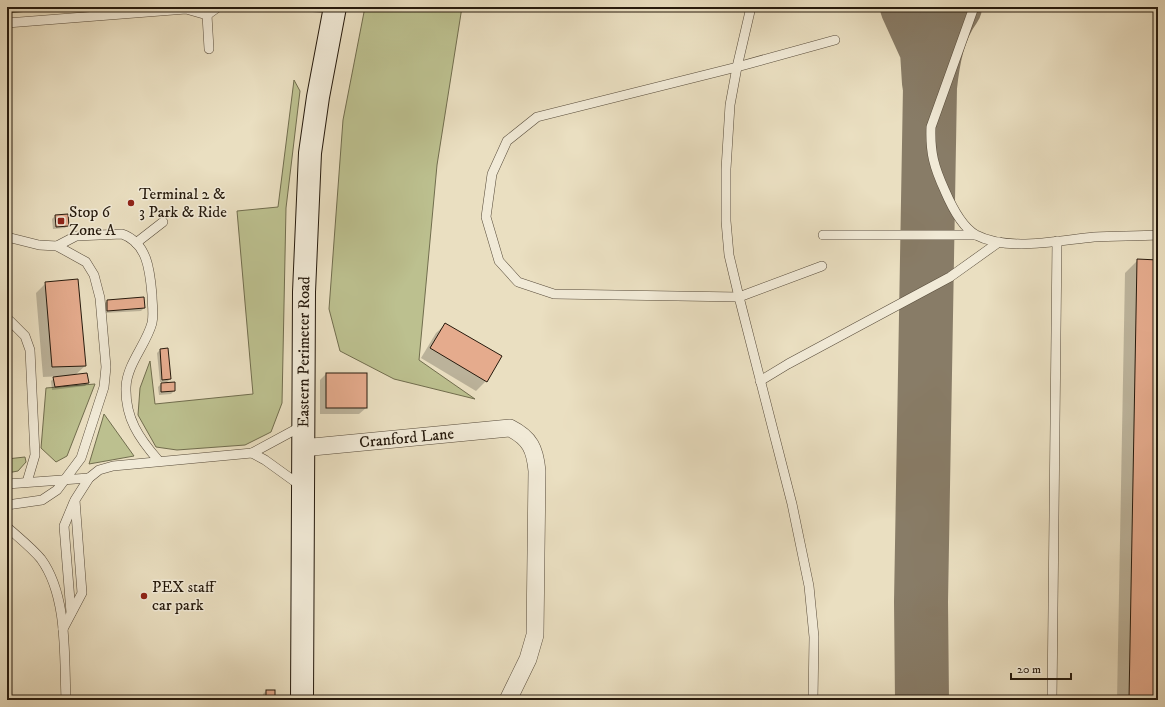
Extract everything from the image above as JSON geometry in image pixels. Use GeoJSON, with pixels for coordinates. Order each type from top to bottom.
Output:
{"type":"FeatureCollection","features":[{"type":"Feature","properties":{"kind":"street","name":"Eastern Perimeter Road"},"geometry":{"type":"LineString","coordinates":[[302,700],[302,426],[304,292],[310,153],[318,97],[327,7]]}},
{"type":"Feature","properties":{"kind":"street","name":"Cranford Lane"},"geometry":{"type":"LineString","coordinates":[[302,448],[510,428],[527,438],[534,453],[537,471],[535,636],[528,659],[508,700]]}},
{"type":"Feature","properties":{"kind":"lane"},"geometry":{"type":"LineString","coordinates":[[207,15],[218,7]]}},
{"type":"Feature","properties":{"kind":"lane"},"geometry":{"type":"LineString","coordinates":[[751,7],[737,67],[727,134],[725,192],[730,255],[739,297],[792,504],[809,586],[814,637],[813,700]]}},
{"type":"Feature","properties":{"kind":"lane"},"geometry":{"type":"LineString","coordinates":[[974,7],[931,127],[930,147],[934,167],[951,205],[975,235]]}},
{"type":"Feature","properties":{"kind":"lane"},"geometry":{"type":"LineString","coordinates":[[7,23],[186,9],[207,15]]}},
{"type":"Feature","properties":{"kind":"lane"},"geometry":{"type":"LineString","coordinates":[[207,15],[209,49]]}},
{"type":"Feature","properties":{"kind":"lane"},"geometry":{"type":"LineString","coordinates":[[822,266],[739,297],[554,294],[518,282],[499,261],[486,217],[492,174],[507,141],[537,117],[737,67],[835,40]]}},
{"type":"Feature","properties":{"kind":"lane"},"geometry":{"type":"LineString","coordinates":[[136,243],[163,222]]}},
{"type":"Feature","properties":{"kind":"lane"},"geometry":{"type":"LineString","coordinates":[[57,246],[76,236],[122,234],[129,236],[144,252],[151,276],[152,321],[147,336],[128,374],[127,400],[129,418],[134,428],[158,460]]}},
{"type":"Feature","properties":{"kind":"lane"},"geometry":{"type":"LineString","coordinates":[[823,235],[975,235],[999,242],[1026,243],[1158,235]]}},
{"type":"Feature","properties":{"kind":"lane"},"geometry":{"type":"LineString","coordinates":[[7,237],[39,245],[57,246],[73,253],[86,262],[94,275],[100,298],[106,367],[104,387],[81,458],[57,490],[42,500],[7,505]]}},
{"type":"Feature","properties":{"kind":"lane"},"geometry":{"type":"LineString","coordinates":[[1052,700],[1056,240]]}},
{"type":"Feature","properties":{"kind":"lane"},"geometry":{"type":"LineString","coordinates":[[760,381],[788,364],[950,277],[999,242]]}},
{"type":"Feature","properties":{"kind":"lane"},"geometry":{"type":"LineString","coordinates":[[10,321],[25,336],[30,350],[35,455],[28,482]]}},
{"type":"Feature","properties":{"kind":"lane"},"geometry":{"type":"LineString","coordinates":[[71,614],[64,526],[74,500],[89,478],[99,470],[113,466],[158,460],[252,453],[302,426]]}},
{"type":"Feature","properties":{"kind":"lane"},"geometry":{"type":"LineString","coordinates":[[252,453],[266,460],[302,486]]}},
{"type":"Feature","properties":{"kind":"lane"},"geometry":{"type":"LineString","coordinates":[[7,484],[89,478]]}},
{"type":"Feature","properties":{"kind":"lane"},"geometry":{"type":"LineString","coordinates":[[62,629],[82,593],[74,500]]}},
{"type":"Feature","properties":{"kind":"lane"},"geometry":{"type":"LineString","coordinates":[[7,527],[41,559],[51,578],[58,599],[62,629],[66,700]]}},
{"type":"Feature","properties":{"kind":"green space"},"geometry":{"type":"Polygon","coordinates":[[[7,7],[71,7],[7,13],[7,7]]]}},
{"type":"Feature","properties":{"kind":"green space"},"geometry":{"type":"Polygon","coordinates":[[[365,7],[462,7],[437,165],[419,360],[475,399],[394,379],[340,351],[329,309],[343,120],[365,7]]]}},
{"type":"Feature","properties":{"kind":"green space"},"geometry":{"type":"Polygon","coordinates":[[[294,80],[300,91],[286,208],[282,403],[271,432],[245,445],[177,450],[156,447],[138,415],[140,388],[150,361],[155,404],[253,394],[237,211],[278,207],[294,80]]]}},
{"type":"Feature","properties":{"kind":"green space"},"geometry":{"type":"Polygon","coordinates":[[[95,384],[67,456],[56,462],[41,448],[46,388],[95,384]]]}},
{"type":"Feature","properties":{"kind":"green space"},"geometry":{"type":"Polygon","coordinates":[[[104,414],[134,456],[89,464],[102,421],[104,414]]]}},
{"type":"Feature","properties":{"kind":"green space"},"geometry":{"type":"Polygon","coordinates":[[[25,457],[26,462],[18,471],[7,473],[7,459],[25,457]]]}},
{"type":"Feature","properties":{"kind":"building"},"geometry":{"type":"Polygon","coordinates":[[[68,214],[69,226],[56,227],[55,215],[68,214]]]}},
{"type":"Feature","properties":{"kind":"building"},"geometry":{"type":"Polygon","coordinates":[[[1137,259],[1158,260],[1158,700],[1129,700],[1137,259]]]}},
{"type":"Feature","properties":{"kind":"building"},"geometry":{"type":"Polygon","coordinates":[[[78,279],[86,366],[52,367],[45,282],[78,279]]]}},
{"type":"Feature","properties":{"kind":"building"},"geometry":{"type":"Polygon","coordinates":[[[144,297],[145,308],[107,311],[107,300],[144,297]]]}},
{"type":"Feature","properties":{"kind":"building"},"geometry":{"type":"Polygon","coordinates":[[[445,323],[502,356],[487,382],[430,348],[445,323]]]}},
{"type":"Feature","properties":{"kind":"building"},"geometry":{"type":"Polygon","coordinates":[[[168,348],[171,379],[162,380],[160,349],[168,348]]]}},
{"type":"Feature","properties":{"kind":"building"},"geometry":{"type":"Polygon","coordinates":[[[87,373],[89,383],[55,387],[53,377],[87,373]]]}},
{"type":"Feature","properties":{"kind":"building"},"geometry":{"type":"Polygon","coordinates":[[[326,373],[367,373],[367,408],[326,408],[326,373]]]}},
{"type":"Feature","properties":{"kind":"building"},"geometry":{"type":"Polygon","coordinates":[[[175,382],[175,391],[161,392],[161,383],[175,382]]]}},
{"type":"Feature","properties":{"kind":"building"},"geometry":{"type":"Polygon","coordinates":[[[266,690],[275,690],[275,700],[266,700],[266,690]]]}},
{"type":"Feature","properties":{"kind":"taxiway"},"geometry":{"type":"LineString","coordinates":[[907,7],[927,51],[929,83]]}},
{"type":"Feature","properties":{"kind":"taxiway"},"geometry":{"type":"LineString","coordinates":[[922,700],[921,602],[930,87],[940,35],[955,7]]}},
{"type":"Feature","properties":{"kind":"place","name":"Terminal 2 & 3 Park & Ride"},"geometry":{"type":"Point","coordinates":[131,203]}},
{"type":"Feature","properties":{"kind":"place","name":"Stop 6 Zone A"},"geometry":{"type":"Point","coordinates":[61,221]}},
{"type":"Feature","properties":{"kind":"place","name":"PEX staff car park"},"geometry":{"type":"Point","coordinates":[144,596]}}]}
